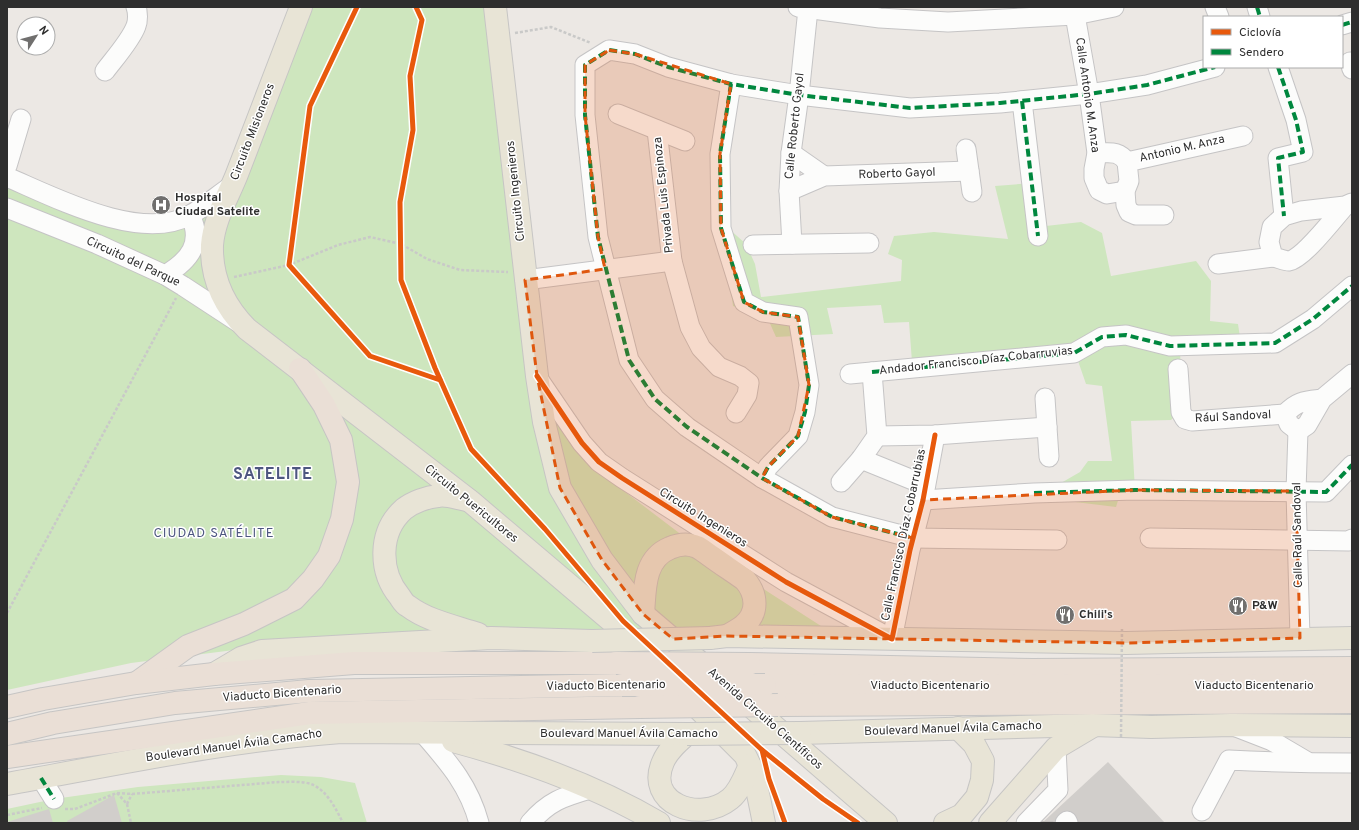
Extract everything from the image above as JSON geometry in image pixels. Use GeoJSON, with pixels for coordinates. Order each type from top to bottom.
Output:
{"type":"FeatureCollection","features":[{"type":"Feature","properties":{"kind":"highway"},"geometry":{"type":"LineString","coordinates":[[136,684],[188,646],[244,624],[294,599],[313,579],[329,556],[342,518],[348,482],[341,440],[324,405],[300,369]]}},
{"type":"Feature","properties":{"kind":"highway"},"geometry":{"type":"LineString","coordinates":[[7,707],[43,699],[136,684],[214,674],[354,663],[749,664],[1033,670],[1352,668]]}},
{"type":"Feature","properties":{"kind":"highway","name":"Viaducto Bicentenario"},"geometry":{"type":"LineString","coordinates":[[7,734],[53,723],[175,703],[309,691],[622,685],[1352,686]]}},
{"type":"Feature","properties":{"kind":"highway","name":"Boulevard Manuel Ávila Camacho"},"geometry":{"type":"LineString","coordinates":[[7,757],[310,713],[778,705],[1352,702]]}},
{"type":"Feature","properties":{"kind":"main road","name":"Circuito Misioneros"},"geometry":{"type":"LineString","coordinates":[[233,185],[301,7]]}},
{"type":"Feature","properties":{"kind":"main road","name":"Circuito Ingenieros"},"geometry":{"type":"LineString","coordinates":[[495,7],[536,376],[544,422],[560,488],[602,560],[643,614]]}},
{"type":"Feature","properties":{"kind":"main road","name":"Circuito Puericultores"},"geometry":{"type":"LineString","coordinates":[[233,185],[217,218],[214,231],[212,255],[216,279],[228,306],[237,318],[247,328],[470,501],[614,623],[745,755],[750,765],[764,823]]}},
{"type":"Feature","properties":{"kind":"main road"},"geometry":{"type":"LineString","coordinates":[[470,501],[440,495],[419,501],[404,509],[392,524],[385,542],[384,558],[387,575],[393,589],[406,606],[426,618],[491,638]]}},
{"type":"Feature","properties":{"kind":"main road"},"geometry":{"type":"LineString","coordinates":[[643,614],[646,578],[656,557],[664,550],[674,546],[687,544],[698,547],[745,580],[754,594],[754,612],[749,619],[743,626],[718,637]]}},
{"type":"Feature","properties":{"kind":"main road","name":"Avenida Circuito Científicos"},"geometry":{"type":"LineString","coordinates":[[643,614],[886,823]]}},
{"type":"Feature","properties":{"kind":"main road"},"geometry":{"type":"LineString","coordinates":[[214,674],[241,658],[262,651],[491,638],[592,642],[718,637],[1126,643],[1352,638]]}},
{"type":"Feature","properties":{"kind":"main road"},"geometry":{"type":"LineString","coordinates":[[990,823],[1056,748],[1093,725]]}},
{"type":"Feature","properties":{"kind":"main road","name":"Boulevard Manuel Ávila Camacho"},"geometry":{"type":"LineString","coordinates":[[7,784],[130,760],[294,735],[341,732],[687,734],[800,733],[1093,725],[1151,727],[1231,725],[1352,726]]}},
{"type":"Feature","properties":{"kind":"main road"},"geometry":{"type":"LineString","coordinates":[[945,823],[962,815],[977,798],[982,780],[982,761],[974,744],[958,728]]}},
{"type":"Feature","properties":{"kind":"main road"},"geometry":{"type":"LineString","coordinates":[[423,733],[502,754],[590,789],[658,823]]}},
{"type":"Feature","properties":{"kind":"main road"},"geometry":{"type":"LineString","coordinates":[[687,734],[669,751],[663,760],[660,769],[659,782],[663,792],[672,802],[681,807],[694,810],[706,810],[720,806],[731,798],[740,787],[750,765]]}},
{"type":"Feature","properties":{"kind":"street"},"geometry":{"type":"LineString","coordinates":[[105,72],[136,26],[136,7]]}},
{"type":"Feature","properties":{"kind":"street"},"geometry":{"type":"LineString","coordinates":[[803,8],[880,18],[948,22],[1075,15],[1114,7]]}},
{"type":"Feature","properties":{"kind":"street","name":"Calle Roberto Gayol"},"geometry":{"type":"LineString","coordinates":[[792,244],[789,191],[791,153],[799,95],[803,8]]}},
{"type":"Feature","properties":{"kind":"street","name":"Calle Antonio M. Anza"},"geometry":{"type":"LineString","coordinates":[[1075,15],[1089,94],[1097,153],[1094,178],[1099,190],[1107,194],[1125,191]]}},
{"type":"Feature","properties":{"kind":"street"},"geometry":{"type":"LineString","coordinates":[[913,538],[832,517],[762,478],[686,427],[655,399],[629,360],[605,269],[598,236],[585,115],[585,66],[609,50],[635,54],[668,67],[731,84],[799,95],[910,108],[1000,103],[1089,94],[1148,85],[1211,68]]}},
{"type":"Feature","properties":{"kind":"street"},"geometry":{"type":"LineString","coordinates":[[1278,68],[1296,120],[1304,152],[1278,158],[1284,216]]}},
{"type":"Feature","properties":{"kind":"street"},"geometry":{"type":"LineString","coordinates":[[731,84],[720,154],[721,228],[744,302],[763,312],[798,317],[809,385],[805,412],[798,436],[768,467],[762,478]]}},
{"type":"Feature","properties":{"kind":"street"},"geometry":{"type":"LineString","coordinates":[[1022,100],[1038,236]]}},
{"type":"Feature","properties":{"kind":"street","name":"Privada Luis Espinoza"},"geometry":{"type":"LineString","coordinates":[[618,114],[685,141]]}},
{"type":"Feature","properties":{"kind":"street"},"geometry":{"type":"LineString","coordinates":[[7,166],[21,119]]}},
{"type":"Feature","properties":{"kind":"street","name":"Privada Luis Espinoza"},"geometry":{"type":"LineString","coordinates":[[657,130],[672,261],[690,327],[701,348],[719,367],[740,376],[749,383],[747,395],[736,413]]}},
{"type":"Feature","properties":{"kind":"street","name":"Antonio M. Anza"},"geometry":{"type":"LineString","coordinates":[[1125,191],[1129,180],[1127,162],[1243,136]]}},
{"type":"Feature","properties":{"kind":"street"},"geometry":{"type":"LineString","coordinates":[[966,149],[972,192]]}},
{"type":"Feature","properties":{"kind":"street"},"geometry":{"type":"LineString","coordinates":[[1097,153],[1114,152],[1123,156],[1127,162]]}},
{"type":"Feature","properties":{"kind":"street"},"geometry":{"type":"LineString","coordinates":[[791,153],[824,176]]}},
{"type":"Feature","properties":{"kind":"street","name":"Roberto Gayol"},"geometry":{"type":"LineString","coordinates":[[789,191],[824,176],[969,172]]}},
{"type":"Feature","properties":{"kind":"street","name":"Circuito Misioneros"},"geometry":{"type":"LineString","coordinates":[[7,177],[83,210],[117,219],[152,224],[162,223],[190,215],[233,185]]}},
{"type":"Feature","properties":{"kind":"street"},"geometry":{"type":"LineString","coordinates":[[1125,191],[1126,205],[1129,212],[1136,215],[1164,215]]}},
{"type":"Feature","properties":{"kind":"street"},"geometry":{"type":"LineString","coordinates":[[1273,257],[1269,242],[1272,227],[1284,216],[1302,211],[1349,204]]}},
{"type":"Feature","properties":{"kind":"street"},"geometry":{"type":"LineString","coordinates":[[1218,264],[1273,257],[1288,261],[1300,255],[1311,245],[1349,204]]}},
{"type":"Feature","properties":{"kind":"street","name":"Circuito del Parque"},"geometry":{"type":"LineString","coordinates":[[9,210],[97,244],[165,275],[247,328]]}},
{"type":"Feature","properties":{"kind":"street"},"geometry":{"type":"LineString","coordinates":[[165,275],[183,263],[192,249],[195,235],[193,221],[190,215]]}},
{"type":"Feature","properties":{"kind":"street"},"geometry":{"type":"LineString","coordinates":[[753,245],[869,243]]}},
{"type":"Feature","properties":{"kind":"street","name":"Privada Luis Espinoza"},"geometry":{"type":"LineString","coordinates":[[525,277],[672,261]]}},
{"type":"Feature","properties":{"kind":"street","name":"Andador Francisco Díaz Cobarruvias"},"geometry":{"type":"LineString","coordinates":[[850,374],[1074,353],[1102,337],[1126,335],[1170,346],[1276,343],[1313,319],[1352,286]]}},
{"type":"Feature","properties":{"kind":"street","name":"Rául Sandoval"},"geometry":{"type":"LineString","coordinates":[[1178,369],[1181,412],[1185,419],[1192,421],[1285,414]]}},
{"type":"Feature","properties":{"kind":"street","name":"Andador Francisco Díaz Cobarruvias"},"geometry":{"type":"LineString","coordinates":[[872,372],[877,436]]}},
{"type":"Feature","properties":{"kind":"street"},"geometry":{"type":"LineString","coordinates":[[1322,399],[1305,400],[1293,406],[1285,414],[1289,424],[1298,431],[1307,425],[1322,399],[1352,374]]}},
{"type":"Feature","properties":{"kind":"street","name":"Circuito Ingenieros"},"geometry":{"type":"LineString","coordinates":[[536,376],[582,443],[599,462],[786,582],[892,640]]}},
{"type":"Feature","properties":{"kind":"street"},"geometry":{"type":"LineString","coordinates":[[1045,398],[1049,457]]}},
{"type":"Feature","properties":{"kind":"street"},"geometry":{"type":"LineString","coordinates":[[841,482],[861,459],[877,436],[935,435],[1047,427]]}},
{"type":"Feature","properties":{"kind":"street","name":"Calle Raúl Sandoval"},"geometry":{"type":"LineString","coordinates":[[1298,431],[1296,491],[1300,638]]}},
{"type":"Feature","properties":{"kind":"street","name":"Calle Francisco Díaz Cobarrubias"},"geometry":{"type":"LineString","coordinates":[[892,640],[935,435]]}},
{"type":"Feature","properties":{"kind":"street"},"geometry":{"type":"LineString","coordinates":[[861,459],[924,492],[1034,493],[1134,490],[1326,492],[1352,465]]}},
{"type":"Feature","properties":{"kind":"street","name":"Calle Francisco Díaz Cobarrubias"},"geometry":{"type":"LineString","coordinates":[[913,538],[1057,540]]}},
{"type":"Feature","properties":{"kind":"street"},"geometry":{"type":"LineString","coordinates":[[1150,538],[1349,541],[1352,539]]}},
{"type":"Feature","properties":{"kind":"street"},"geometry":{"type":"LineString","coordinates":[[1231,725],[1272,741],[1306,761]]}},
{"type":"Feature","properties":{"kind":"street"},"geometry":{"type":"LineString","coordinates":[[423,733],[456,774],[474,806],[479,823]]}},
{"type":"Feature","properties":{"kind":"street"},"geometry":{"type":"LineString","coordinates":[[1035,819],[1058,790],[1056,748]]}},
{"type":"Feature","properties":{"kind":"street"},"geometry":{"type":"LineString","coordinates":[[1202,811],[1229,760],[1352,763]]}},
{"type":"Feature","properties":{"kind":"street"},"geometry":{"type":"LineString","coordinates":[[41,778],[54,799]]}},
{"type":"Feature","properties":{"kind":"street"},"geometry":{"type":"LineString","coordinates":[[530,823],[550,804],[565,796],[590,789]]}},
{"type":"Feature","properties":{"kind":"path"},"geometry":{"type":"LineString","coordinates":[[499,35],[551,27],[609,50]]}},
{"type":"Feature","properties":{"kind":"path"},"geometry":{"type":"LineString","coordinates":[[216,279],[289,265],[338,245],[370,237],[401,244],[428,259],[460,270],[525,277]]}},
{"type":"Feature","properties":{"kind":"path"},"geometry":{"type":"LineString","coordinates":[[401,237],[401,251]]}},
{"type":"Feature","properties":{"kind":"path"},"geometry":{"type":"LineString","coordinates":[[290,258],[289,265],[294,271]]}},
{"type":"Feature","properties":{"kind":"path"},"geometry":{"type":"LineString","coordinates":[[7,613],[183,286]]}},
{"type":"Feature","properties":{"kind":"path"},"geometry":{"type":"LineString","coordinates":[[1121,737],[1122,627]]}},
{"type":"Feature","properties":{"kind":"path"},"geometry":{"type":"LineString","coordinates":[[131,823],[127,804],[117,793],[132,794],[279,782],[310,784],[322,790],[343,823]]}},
{"type":"Feature","properties":{"kind":"path"},"geometry":{"type":"LineString","coordinates":[[127,804],[132,794]]}},
{"type":"Feature","properties":{"kind":"highlighted area"},"geometry":{"type":"Polygon","coordinates":[[[609,50],[635,54],[731,84],[720,154],[721,228],[744,302],[763,312],[798,317],[809,385],[798,436],[768,467],[762,478],[832,517],[913,538],[923,500],[1135,490],[1296,491],[1300,638],[1126,643],[727,636],[673,639],[643,614],[602,560],[560,488],[537,376],[525,280],[605,269],[598,237],[585,115],[585,65],[609,50]]]}},
{"type":"Feature","properties":{"kind":"green space"},"geometry":{"type":"Polygon","coordinates":[[[310,7],[489,7],[533,348],[591,466],[691,542],[821,626],[463,635],[361,634],[131,663],[7,690],[7,183],[147,229],[235,185],[310,7]]]}},
{"type":"Feature","properties":{"kind":"green space"},"geometry":{"type":"Polygon","coordinates":[[[1032,183],[1037,227],[1081,222],[1102,233],[1111,276],[1196,261],[1211,281],[1210,321],[1238,324],[1242,351],[1180,354],[1185,407],[1171,420],[1131,421],[1135,490],[1121,491],[1116,507],[1067,501],[1061,483],[1080,472],[1088,461],[1112,461],[1102,386],[1086,384],[1077,358],[913,375],[909,322],[884,323],[881,305],[827,308],[833,334],[776,337],[768,319],[733,306],[723,233],[728,228],[746,244],[755,264],[761,297],[901,281],[902,260],[888,254],[894,236],[934,232],[1008,239],[995,186],[1032,183]]]}},
{"type":"Feature","properties":{"kind":"green space"},"geometry":{"type":"Polygon","coordinates":[[[281,775],[321,777],[355,783],[367,823],[7,823],[7,809],[54,799],[138,787],[281,775]]]}},
{"type":"Feature","properties":{"kind":"building"},"geometry":{"type":"Polygon","coordinates":[[[1108,762],[1165,823],[1042,823],[1108,762]]]}},
{"type":"Feature","properties":{"kind":"building"},"geometry":{"type":"Polygon","coordinates":[[[114,795],[122,823],[68,823],[67,821],[114,795]]]}},
{"type":"Feature","properties":{"kind":"building"},"geometry":{"type":"Polygon","coordinates":[[[49,809],[53,823],[7,823],[7,822],[49,809]]]}},
{"type":"Feature","properties":{"kind":"marked path"},"geometry":{"type":"LineString","coordinates":[[1257,7],[1260,16]]}},
{"type":"Feature","properties":{"kind":"marked path"},"geometry":{"type":"LineString","coordinates":[[1343,25],[1352,22]]}},
{"type":"Feature","properties":{"kind":"marked path"},"geometry":{"type":"LineString","coordinates":[[913,538],[832,517],[762,478],[687,427],[655,399],[629,360],[598,237],[585,115],[585,65],[609,50],[635,54],[668,67],[731,84],[799,95],[910,108],[1000,103],[1089,94],[1147,85],[1211,68]]}},
{"type":"Feature","properties":{"kind":"marked path"},"geometry":{"type":"LineString","coordinates":[[1278,68],[1296,120],[1303,152],[1278,158],[1284,216]]}},
{"type":"Feature","properties":{"kind":"marked path"},"geometry":{"type":"LineString","coordinates":[[731,84],[720,154],[721,228],[744,302],[763,312],[798,317],[809,385],[805,412],[798,436],[768,467],[762,478]]}},
{"type":"Feature","properties":{"kind":"marked path"},"geometry":{"type":"LineString","coordinates":[[1022,101],[1038,236]]}},
{"type":"Feature","properties":{"kind":"marked path"},"geometry":{"type":"LineString","coordinates":[[872,372],[1074,353],[1102,337],[1126,335],[1170,346],[1275,343],[1313,319],[1352,286]]}},
{"type":"Feature","properties":{"kind":"marked path"},"geometry":{"type":"LineString","coordinates":[[1034,493],[1135,490],[1326,492],[1352,465]]}},
{"type":"Feature","properties":{"kind":"marked path"},"geometry":{"type":"LineString","coordinates":[[41,778],[54,799]]}},
{"type":"Feature","properties":{"kind":"cycle path"},"geometry":{"type":"LineString","coordinates":[[357,7],[310,106],[289,265],[370,356],[440,380]]}},
{"type":"Feature","properties":{"kind":"cycle path"},"geometry":{"type":"LineString","coordinates":[[416,7],[422,20],[410,76],[413,130],[400,202],[401,280],[435,368],[471,449],[545,529],[623,621],[762,750],[823,799],[858,823]]}},
{"type":"Feature","properties":{"kind":"cycle path"},"geometry":{"type":"LineString","coordinates":[[537,376],[582,443],[599,462],[786,582],[892,639],[910,550],[923,500],[935,435]]}},
{"type":"Feature","properties":{"kind":"cycle path"},"geometry":{"type":"LineString","coordinates":[[762,750],[769,779],[785,823]]}},
{"type":"Feature","properties":{"kind":"place","name":"Hospital Ciudad Satelite"},"geometry":{"type":"Point","coordinates":[161,205]}},
{"type":"Feature","properties":{"kind":"place","name":"P&W"},"geometry":{"type":"Point","coordinates":[1238,606]}},
{"type":"Feature","properties":{"kind":"place","name":"Chili's"},"geometry":{"type":"Point","coordinates":[1065,615]}},
{"type":"Feature","properties":{"kind":"district","name":"SATELITE"},"geometry":{"type":"Point","coordinates":[273,475]}},
{"type":"Feature","properties":{"kind":"district","name":"CIUDAD SATÉLITE"},"geometry":{"type":"Point","coordinates":[214,534]}}]}
